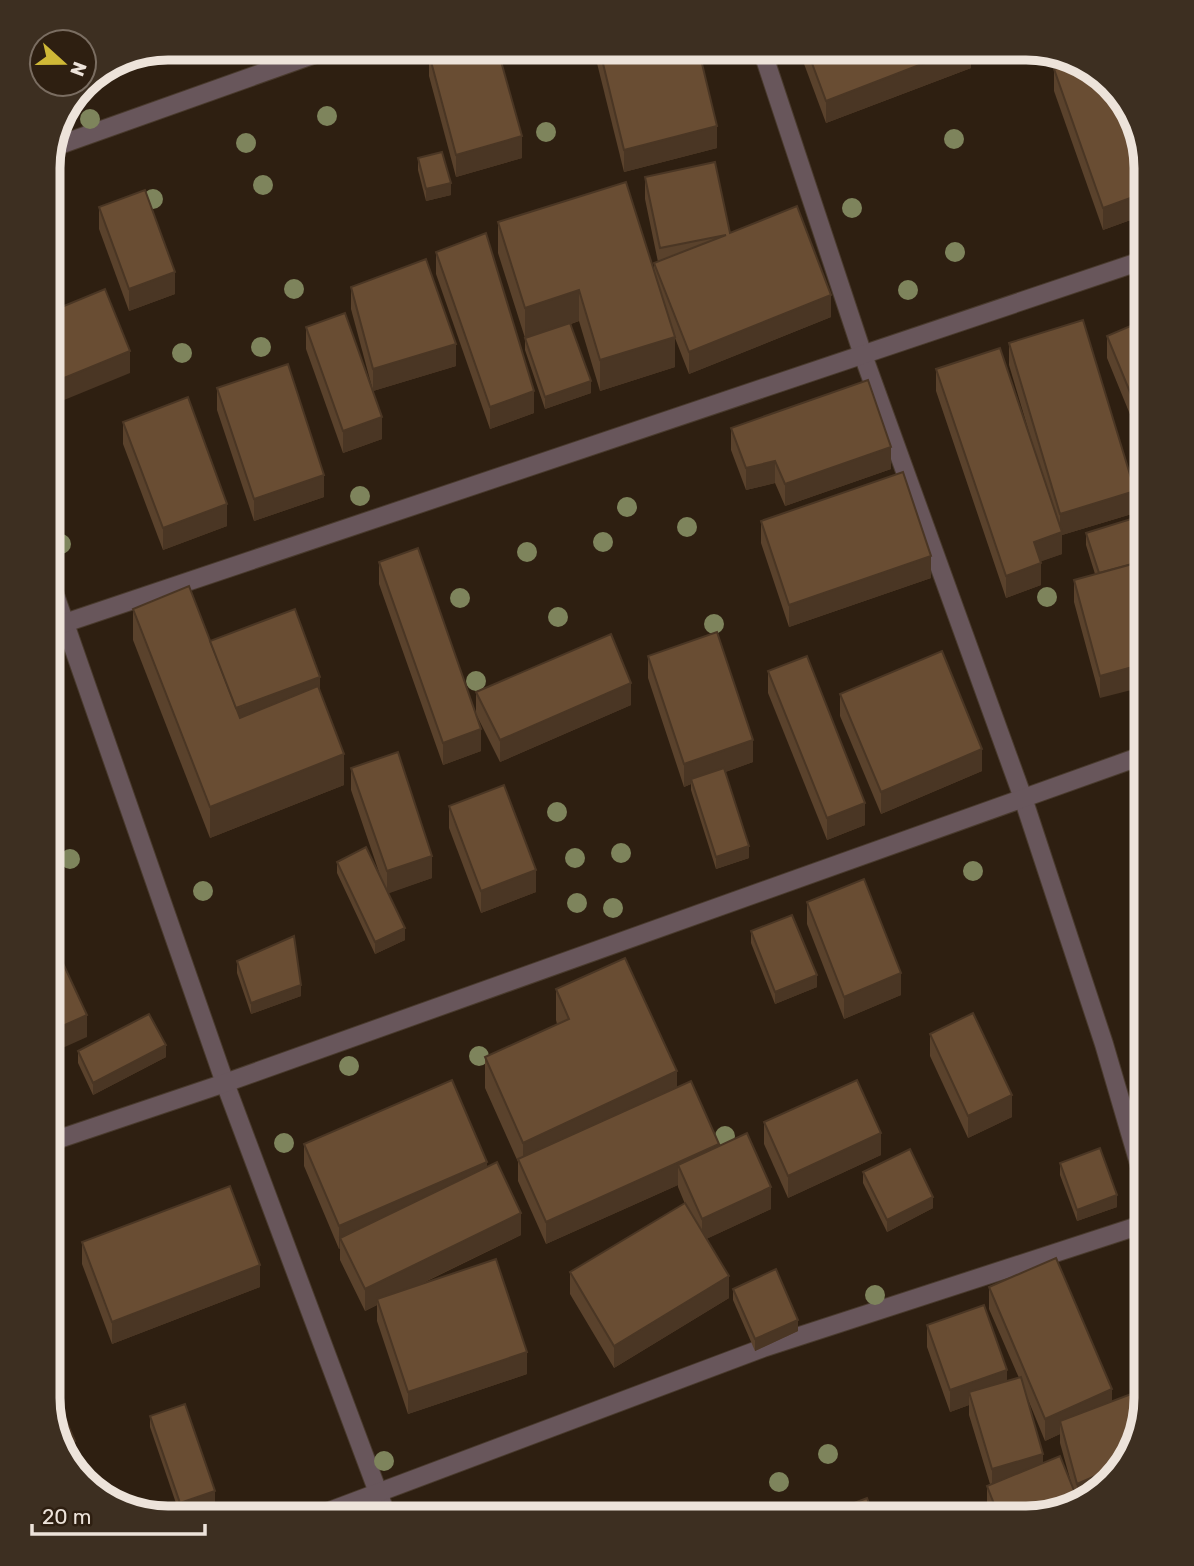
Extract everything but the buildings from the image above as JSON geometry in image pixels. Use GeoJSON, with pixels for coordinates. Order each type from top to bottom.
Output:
{"type":"FeatureCollection","features":[{"type":"Feature","properties":{"kind":"street"},"geometry":{"type":"LineString","coordinates":[[62,144],[298,60]]}},
{"type":"Feature","properties":{"kind":"street"},"geometry":{"type":"LineString","coordinates":[[765,60],[863,355],[1023,798],[1104,1044],[1134,1147]]}},
{"type":"Feature","properties":{"kind":"street"},"geometry":{"type":"LineString","coordinates":[[60,624],[1134,263]]}},
{"type":"Feature","properties":{"kind":"street"},"geometry":{"type":"LineString","coordinates":[[60,608],[225,1083],[384,1506]]}},
{"type":"Feature","properties":{"kind":"street"},"geometry":{"type":"LineString","coordinates":[[60,1139],[225,1083],[1134,759]]}},
{"type":"Feature","properties":{"kind":"street"},"geometry":{"type":"LineString","coordinates":[[342,1506],[763,1348],[1134,1227]]}}]}
